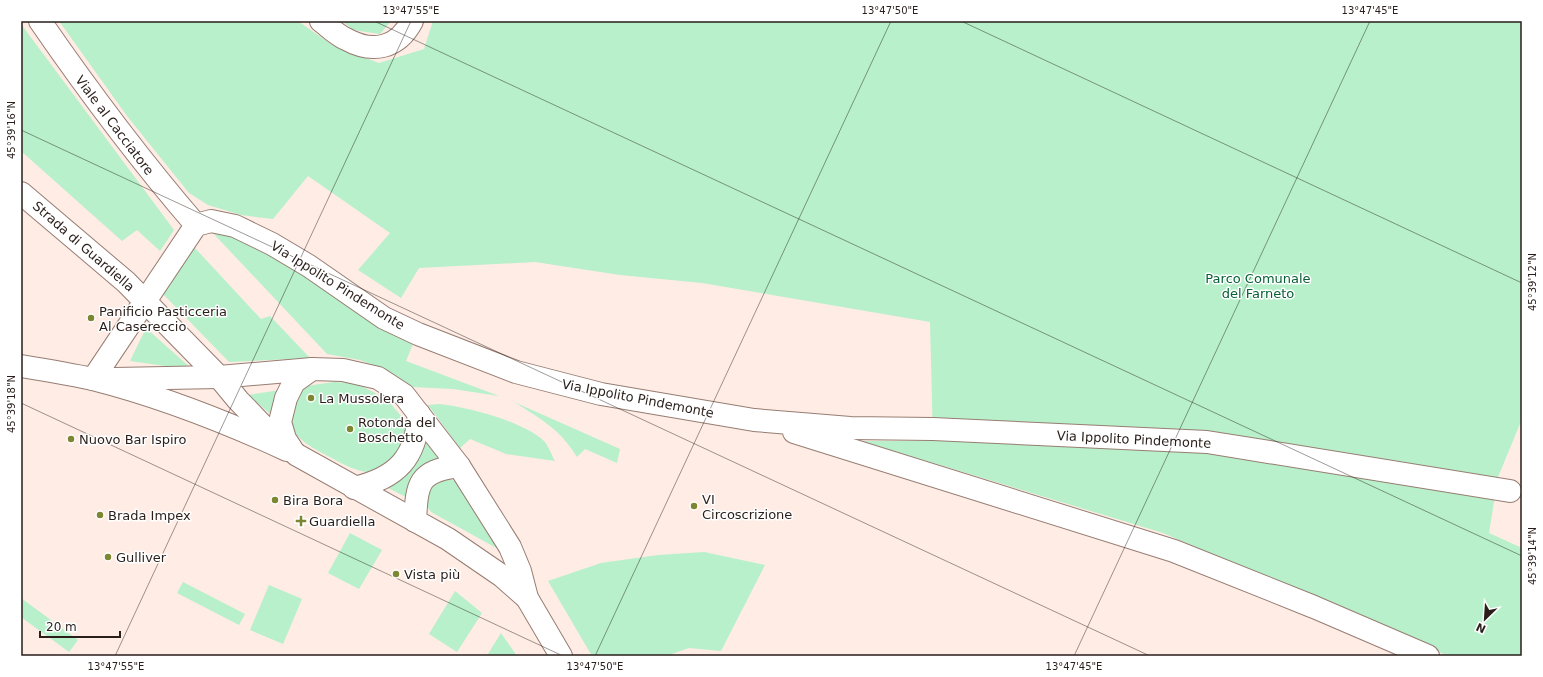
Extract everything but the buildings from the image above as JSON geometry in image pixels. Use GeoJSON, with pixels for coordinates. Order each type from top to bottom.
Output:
{"type":"FeatureCollection","features":[{"type":"Feature","properties":{"kind":"street","name":"Viale al Cacciatore"},"geometry":{"type":"LineString","coordinates":[[40,21],[116,128],[156,179],[196,225]]}},
{"type":"Feature","properties":{"kind":"street"},"geometry":{"type":"LineString","coordinates":[[321,21],[346,40],[371,48],[394,43],[406,32],[412,21]]}},
{"type":"Feature","properties":{"kind":"street","name":"Strada di Guardiella"},"geometry":{"type":"LineString","coordinates":[[21,193],[145,300]]}},
{"type":"Feature","properties":{"kind":"street","name":"Via Ippolito Pindemonte"},"geometry":{"type":"LineString","coordinates":[[196,225],[211,221],[235,226],[272,244],[309,266],[384,318],[418,334],[516,372],[601,394],[754,420],[850,428],[933,429],[1207,442],[1510,491]]}},
{"type":"Feature","properties":{"kind":"street"},"geometry":{"type":"LineString","coordinates":[[92,379],[196,225]]}},
{"type":"Feature","properties":{"kind":"street"},"geometry":{"type":"LineString","coordinates":[[145,300],[220,376],[238,400],[263,426],[297,455]]}},
{"type":"Feature","properties":{"kind":"street"},"geometry":{"type":"LineString","coordinates":[[21,366],[92,379],[165,400],[213,417],[297,455],[448,539],[502,576],[527,598]]}},
{"type":"Feature","properties":{"kind":"street"},"geometry":{"type":"LineString","coordinates":[[92,379],[220,376],[312,369],[344,370],[378,378],[404,395],[459,466],[510,547],[520,571],[527,598],[561,656]]}},
{"type":"Feature","properties":{"kind":"street"},"geometry":{"type":"LineString","coordinates":[[297,455],[285,439],[280,422],[286,398],[294,382],[312,369]]}},
{"type":"Feature","properties":{"kind":"street"},"geometry":{"type":"LineString","coordinates":[[354,488],[371,484],[389,476],[405,462],[417,434],[419,414]]}},
{"type":"Feature","properties":{"kind":"street","name":"Via Ippolito Pindemonte"},"geometry":{"type":"LineString","coordinates":[[754,420],[1174,551],[1428,656]]}},
{"type":"Feature","properties":{"kind":"street"},"geometry":{"type":"LineString","coordinates":[[415,521],[416,500],[419,484],[429,473],[443,468],[459,466]]}},
{"type":"Feature","properties":{"kind":"green space","name":"Parco Comunale del Farneto"},"geometry":{"type":"Polygon","coordinates":[[[59,21],[298,21],[332,45],[379,63],[424,49],[433,21],[1522,21],[1522,419],[1498,477],[1489,533],[1522,548],[1522,656],[1448,656],[1163,533],[861,441],[933,441],[930,322],[702,283],[620,275],[535,262],[419,268],[401,298],[358,270],[390,233],[308,176],[273,219],[241,215],[208,205],[189,193],[127,116],[59,21]]]}},
{"type":"Feature","properties":{"kind":"green space"},"geometry":{"type":"Polygon","coordinates":[[[342,21],[391,21],[380,34],[353,30],[342,21]]]}},
{"type":"Feature","properties":{"kind":"green space"},"geometry":{"type":"Polygon","coordinates":[[[21,24],[174,230],[160,251],[137,230],[122,241],[21,151],[21,24]]]}},
{"type":"Feature","properties":{"kind":"green space"},"geometry":{"type":"Polygon","coordinates":[[[212,232],[227,234],[269,253],[314,278],[362,313],[413,344],[406,361],[499,396],[453,389],[411,387],[389,372],[360,360],[327,354],[212,232]]]}},
{"type":"Feature","properties":{"kind":"green space"},"geometry":{"type":"Polygon","coordinates":[[[194,247],[261,319],[270,316],[310,358],[229,362],[163,294],[194,247]]]}},
{"type":"Feature","properties":{"kind":"green space"},"geometry":{"type":"Polygon","coordinates":[[[146,328],[193,370],[130,361],[146,328]]]}},
{"type":"Feature","properties":{"kind":"green space"},"geometry":{"type":"Polygon","coordinates":[[[334,382],[356,383],[375,393],[390,403],[402,417],[406,425],[407,436],[404,450],[374,473],[361,471],[339,462],[313,448],[300,438],[294,431],[290,416],[292,406],[306,386],[334,382]]]}},
{"type":"Feature","properties":{"kind":"green space"},"geometry":{"type":"Polygon","coordinates":[[[280,390],[274,417],[248,395],[280,390]]]}},
{"type":"Feature","properties":{"kind":"green space"},"geometry":{"type":"Polygon","coordinates":[[[514,402],[620,449],[617,463],[585,449],[577,457],[564,439],[549,425],[514,402]]]}},
{"type":"Feature","properties":{"kind":"green space"},"geometry":{"type":"Polygon","coordinates":[[[440,404],[480,412],[524,428],[545,442],[555,461],[506,454],[470,439],[460,448],[428,405],[440,404]]]}},
{"type":"Feature","properties":{"kind":"green space"},"geometry":{"type":"Polygon","coordinates":[[[424,440],[442,463],[408,498],[386,487],[411,468],[415,463],[424,440]]]}},
{"type":"Feature","properties":{"kind":"green space"},"geometry":{"type":"Polygon","coordinates":[[[447,477],[459,484],[502,551],[431,512],[426,505],[427,486],[447,477]]]}},
{"type":"Feature","properties":{"kind":"green space"},"geometry":{"type":"Polygon","coordinates":[[[350,533],[382,550],[359,589],[328,573],[350,533]]]}},
{"type":"Feature","properties":{"kind":"green space"},"geometry":{"type":"Polygon","coordinates":[[[704,552],[765,565],[721,651],[689,648],[666,656],[592,656],[548,581],[601,563],[658,555],[704,552]]]}},
{"type":"Feature","properties":{"kind":"green space"},"geometry":{"type":"Polygon","coordinates":[[[183,582],[245,614],[239,625],[177,593],[183,582]]]}},
{"type":"Feature","properties":{"kind":"green space"},"geometry":{"type":"Polygon","coordinates":[[[269,585],[302,599],[283,644],[250,630],[269,585]]]}},
{"type":"Feature","properties":{"kind":"green space"},"geometry":{"type":"Polygon","coordinates":[[[455,591],[482,613],[457,652],[429,634],[455,591]]]}},
{"type":"Feature","properties":{"kind":"green space"},"geometry":{"type":"Polygon","coordinates":[[[21,598],[78,640],[69,652],[21,617],[21,598]]]}},
{"type":"Feature","properties":{"kind":"green space"},"geometry":{"type":"Polygon","coordinates":[[[501,633],[517,656],[492,656],[488,654],[501,633]]]}},
{"type":"Feature","properties":{"kind":"place","name":"Panificio Pasticceria Al Casereccio"},"geometry":{"type":"Point","coordinates":[91,318]}},
{"type":"Feature","properties":{"kind":"place","name":"La Mussolera"},"geometry":{"type":"Point","coordinates":[311,398]}},
{"type":"Feature","properties":{"kind":"place","name":"Rotonda del Boschetto"},"geometry":{"type":"Point","coordinates":[350,429]}},
{"type":"Feature","properties":{"kind":"place","name":"Nuovo Bar Ispiro"},"geometry":{"type":"Point","coordinates":[71,439]}},
{"type":"Feature","properties":{"kind":"place","name":"Bira Bora"},"geometry":{"type":"Point","coordinates":[275,500]}},
{"type":"Feature","properties":{"kind":"place","name":"VI Circoscrizione"},"geometry":{"type":"Point","coordinates":[694,506]}},
{"type":"Feature","properties":{"kind":"place","name":"Brada Impex"},"geometry":{"type":"Point","coordinates":[100,515]}},
{"type":"Feature","properties":{"kind":"place","name":"Guardiella"},"geometry":{"type":"Point","coordinates":[301,521]}},
{"type":"Feature","properties":{"kind":"place","name":"Gulliver"},"geometry":{"type":"Point","coordinates":[108,557]}},
{"type":"Feature","properties":{"kind":"place","name":"Vista più"},"geometry":{"type":"Point","coordinates":[396,574]}}]}
